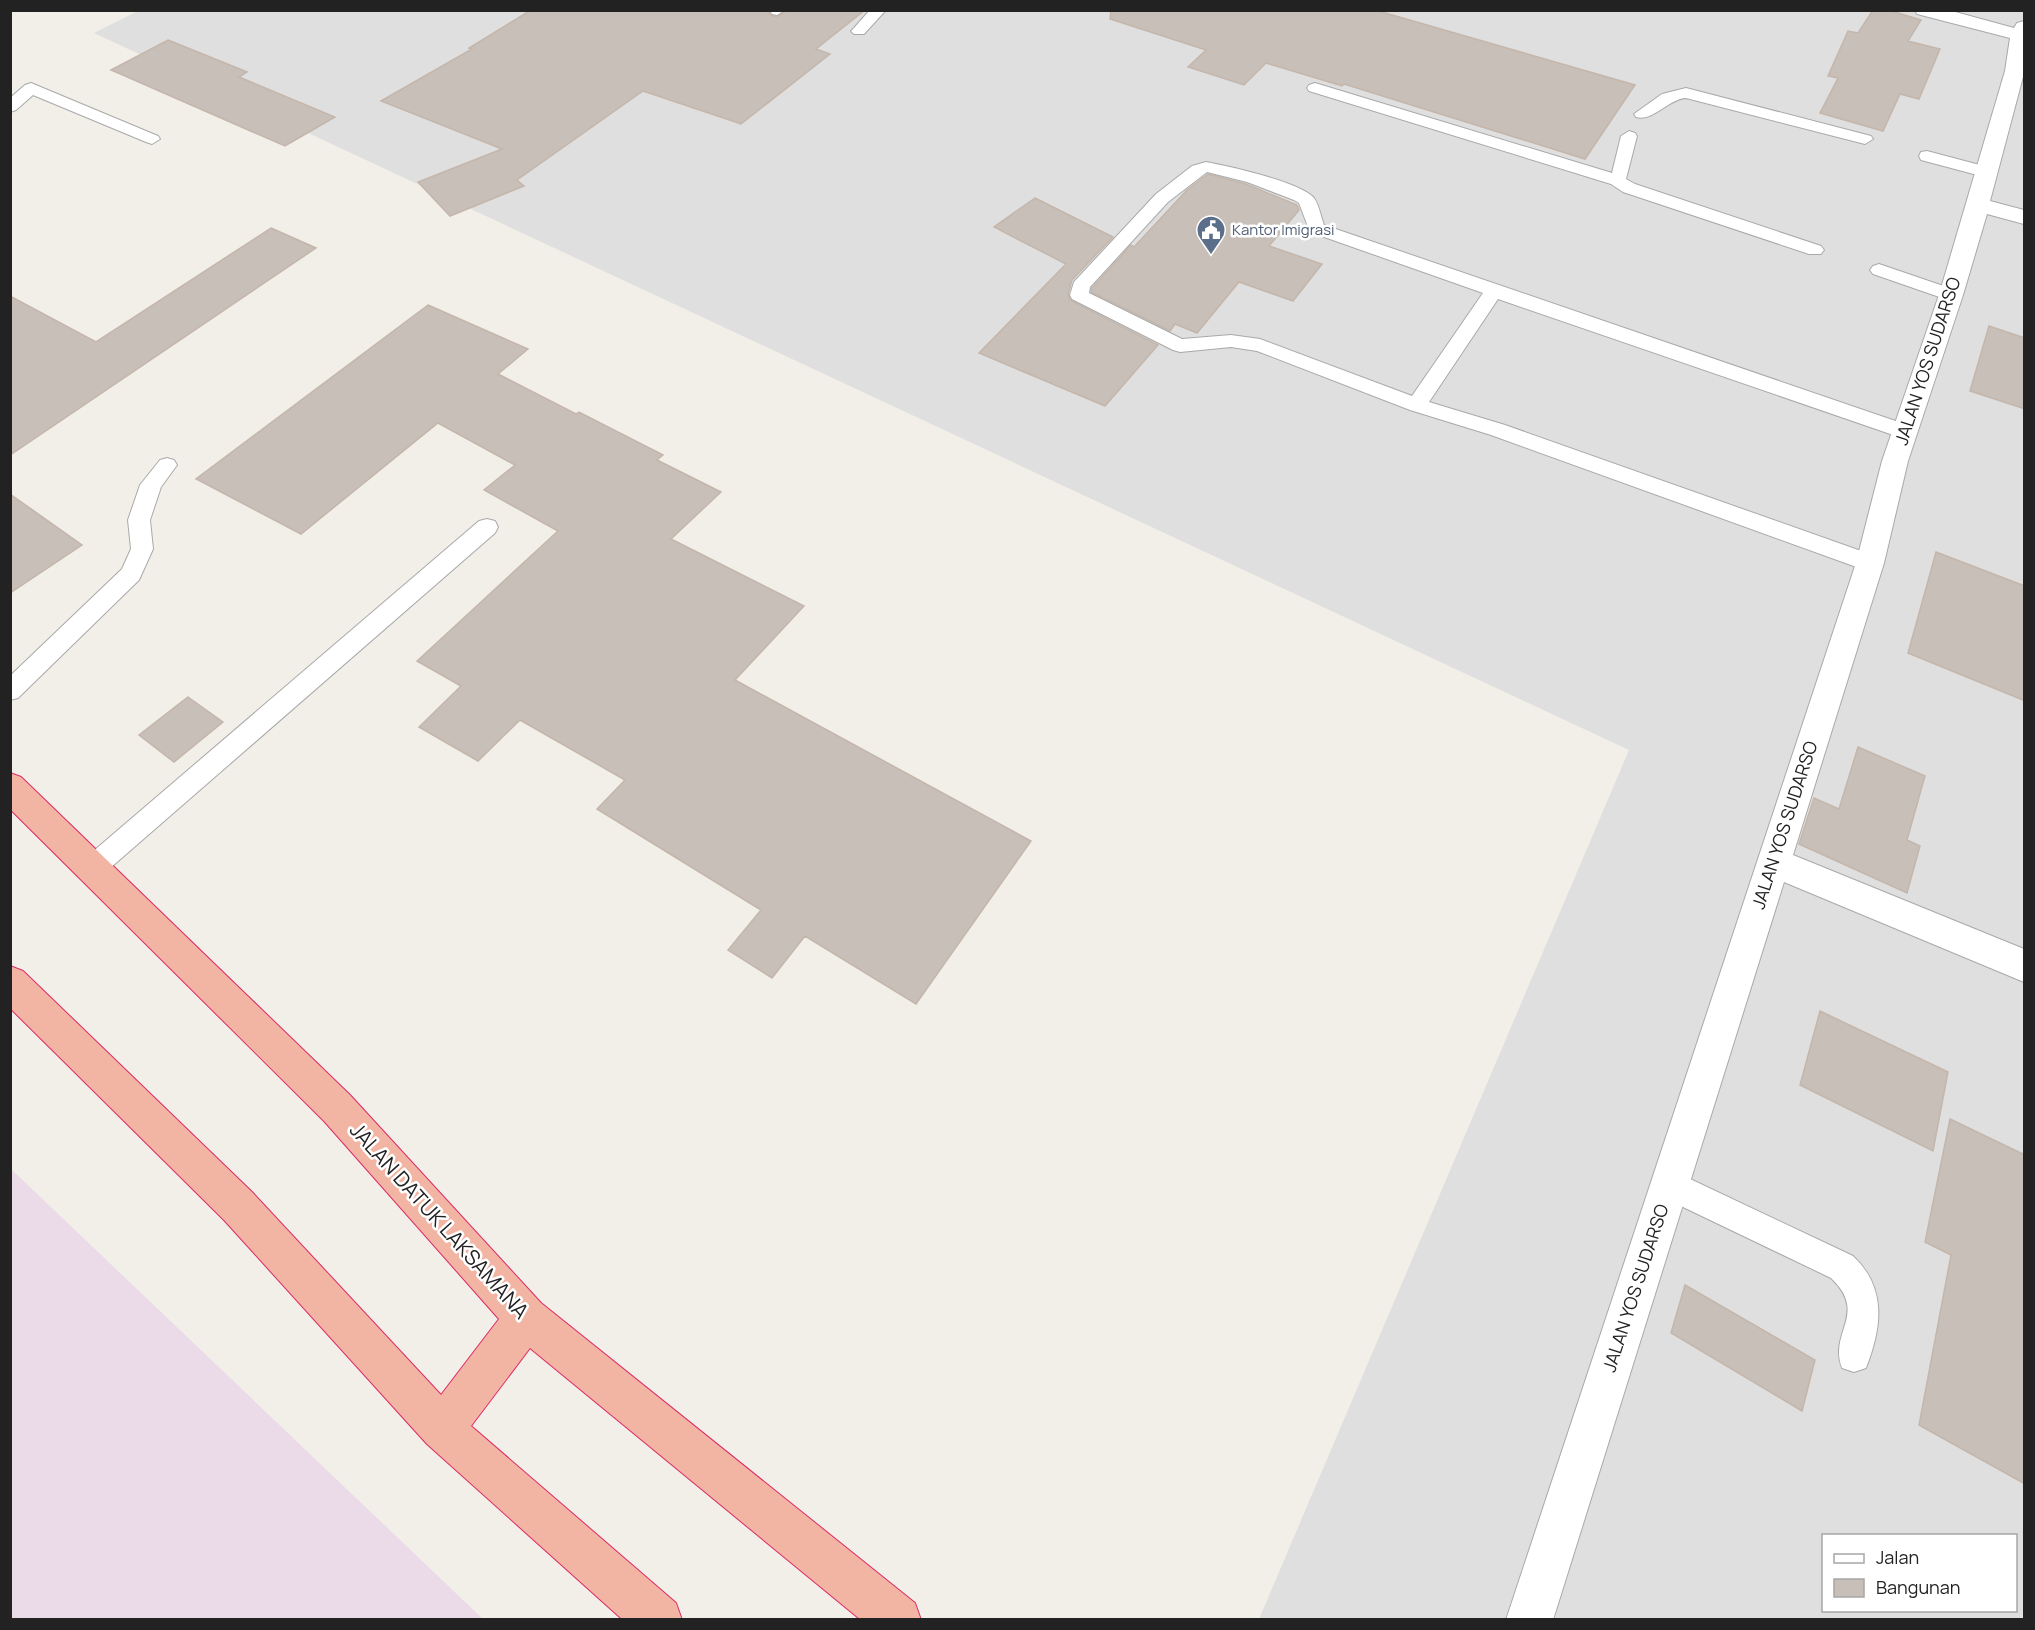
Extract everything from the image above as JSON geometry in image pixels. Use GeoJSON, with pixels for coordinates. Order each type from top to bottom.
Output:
{"type":"FeatureCollection","features":[{"type":"Feature","properties":{"kind":"highway","name":"JALAN DATUK LAKSAMANA"},"geometry":{"type":"LineString","coordinates":[[10,787],[337,1107],[526,1318],[898,1620]]}},
{"type":"Feature","properties":{"kind":"highway"},"geometry":{"type":"LineString","coordinates":[[10,983],[238,1206],[442,1429],[659,1620]]}},
{"type":"Feature","properties":{"kind":"highway"},"geometry":{"type":"LineString","coordinates":[[442,1429],[526,1318]]}},
{"type":"Feature","properties":{"kind":"street"},"geometry":{"type":"LineString","coordinates":[[1924,10],[2023,31]]}},
{"type":"Feature","properties":{"kind":"street","name":"JALAN YOS SUDARSO"},"geometry":{"type":"LineString","coordinates":[[1528,1620],[1870,563],[1894,461],[1906,432],[1951,295],[1978,205],[1985,172],[2020,72],[2023,31]]}},
{"type":"Feature","properties":{"kind":"street"},"geometry":{"type":"LineString","coordinates":[[1978,205],[2025,217]]}},
{"type":"Feature","properties":{"kind":"street"},"geometry":{"type":"LineString","coordinates":[[1773,862],[2025,966]]}},
{"type":"Feature","properties":{"kind":"lane"},"geometry":{"type":"LineString","coordinates":[[860,31],[879,10]]}},
{"type":"Feature","properties":{"kind":"lane"},"geometry":{"type":"LineString","coordinates":[[10,79],[152,139]]}},
{"type":"Feature","properties":{"kind":"lane"},"geometry":{"type":"LineString","coordinates":[[10,107],[31,88]]}},
{"type":"Feature","properties":{"kind":"lane"},"geometry":{"type":"LineString","coordinates":[[1315,88],[1617,180],[1643,194],[1815,250]]}},
{"type":"Feature","properties":{"kind":"lane"},"geometry":{"type":"LineString","coordinates":[[1642,114],[1675,93],[1686,93],[1864,139]]}},
{"type":"Feature","properties":{"kind":"lane"},"geometry":{"type":"LineString","coordinates":[[1617,180],[1629,136]]}},
{"type":"Feature","properties":{"kind":"lane"},"geometry":{"type":"LineString","coordinates":[[1927,156],[1985,172]]}},
{"type":"Feature","properties":{"kind":"lane"},"geometry":{"type":"LineString","coordinates":[[1870,563],[1498,430],[1417,405],[1260,345],[1231,341],[1180,345],[1085,300],[1079,295],[1080,286],[1162,198],[1198,170],[1206,167],[1253,178],[1300,196],[1307,201],[1316,228],[1906,432]]}},
{"type":"Feature","properties":{"kind":"lane"},"geometry":{"type":"LineString","coordinates":[[1879,270],[1951,295]]}},
{"type":"Feature","properties":{"kind":"lane"},"geometry":{"type":"LineString","coordinates":[[1417,405],[1425,389],[1494,291]]}},
{"type":"Feature","properties":{"kind":"lane"},"geometry":{"type":"LineString","coordinates":[[10,691],[131,574],[142,549],[139,520],[151,485],[167,465]]}},
{"type":"Feature","properties":{"kind":"lane"},"geometry":{"type":"LineString","coordinates":[[92,868],[487,527]]}},
{"type":"Feature","properties":{"kind":"lane"},"geometry":{"type":"LineString","coordinates":[[1669,1184],[1842,1267],[1855,1277],[1864,1298],[1854,1356]]}},
{"type":"Feature","properties":{"kind":"shaded area"},"geometry":{"type":"Polygon","coordinates":[[[140,10],[2024,11],[2024,1619],[1259,1619],[1629,750],[94,33],[140,10]]]}},
{"type":"Feature","properties":{"kind":"shaded area"},"geometry":{"type":"Polygon","coordinates":[[[11,1169],[483,1619],[11,1619],[11,1169]]]}},
{"type":"Feature","properties":{"kind":"building"},"geometry":{"type":"Polygon","coordinates":[[[531,10],[768,10],[770,15],[777,17],[787,10],[865,10],[816,49],[830,54],[741,124],[643,91],[517,180],[524,186],[450,216],[418,182],[502,149],[381,101],[472,49],[469,48],[531,10]]]}},
{"type":"Feature","properties":{"kind":"building"},"geometry":{"type":"Polygon","coordinates":[[[1111,10],[1375,10],[1635,85],[1585,159],[1344,84],[1342,86],[1266,63],[1244,85],[1188,67],[1206,50],[1110,19],[1111,10]]]}},
{"type":"Feature","properties":{"kind":"building"},"geometry":{"type":"Polygon","coordinates":[[[1873,10],[1888,10],[1921,20],[1908,41],[1940,49],[1919,99],[1900,94],[1883,131],[1820,113],[1838,78],[1828,76],[1848,31],[1858,33],[1873,10]]]}},
{"type":"Feature","properties":{"kind":"building"},"geometry":{"type":"Polygon","coordinates":[[[168,40],[247,72],[239,77],[335,117],[285,146],[111,70],[168,40]]]}},
{"type":"Feature","properties":{"kind":"building","name":"Kantor Imigrasi"},"geometry":{"type":"Polygon","coordinates":[[[1208,174],[1246,184],[1297,205],[1299,210],[1269,246],[1322,264],[1293,301],[1239,282],[1197,333],[1175,324],[1170,331],[1091,292],[1092,288],[1131,245],[1134,247],[1187,190],[1208,174]]]}},
{"type":"Feature","properties":{"kind":"building"},"geometry":{"type":"Polygon","coordinates":[[[1035,198],[1113,237],[1072,280],[1068,294],[1070,300],[1158,345],[1105,406],[979,353],[1066,264],[994,227],[1035,198]]]}},
{"type":"Feature","properties":{"kind":"building"},"geometry":{"type":"Polygon","coordinates":[[[271,228],[316,248],[10,455],[10,296],[96,342],[271,228]]]}},
{"type":"Feature","properties":{"kind":"building"},"geometry":{"type":"Polygon","coordinates":[[[428,305],[528,349],[498,374],[663,455],[657,460],[721,492],[671,539],[804,606],[735,680],[1031,841],[916,1004],[805,936],[772,978],[728,950],[761,910],[597,809],[625,780],[520,720],[478,761],[419,727],[461,686],[417,661],[558,531],[484,490],[515,465],[438,423],[301,534],[196,479],[428,305]]]}},
{"type":"Feature","properties":{"kind":"building"},"geometry":{"type":"Polygon","coordinates":[[[1989,326],[2025,338],[2025,409],[1970,391],[1989,326]]]}},
{"type":"Feature","properties":{"kind":"building"},"geometry":{"type":"Polygon","coordinates":[[[10,494],[82,545],[10,593],[10,494]]]}},
{"type":"Feature","properties":{"kind":"building"},"geometry":{"type":"Polygon","coordinates":[[[1936,552],[2025,586],[2025,701],[1908,653],[1936,552]]]}},
{"type":"Feature","properties":{"kind":"building"},"geometry":{"type":"Polygon","coordinates":[[[188,697],[223,722],[174,762],[139,735],[188,697]]]}},
{"type":"Feature","properties":{"kind":"building"},"geometry":{"type":"Polygon","coordinates":[[[1858,747],[1925,776],[1907,840],[1920,846],[1907,893],[1799,844],[1814,798],[1839,809],[1858,747]]]}},
{"type":"Feature","properties":{"kind":"building"},"geometry":{"type":"Polygon","coordinates":[[[1820,1011],[1948,1072],[1933,1151],[1800,1085],[1820,1011]]]}},
{"type":"Feature","properties":{"kind":"building"},"geometry":{"type":"Polygon","coordinates":[[[1950,1119],[2025,1155],[2025,1484],[1919,1425],[1951,1255],[1925,1242],[1950,1119]]]}},
{"type":"Feature","properties":{"kind":"building"},"geometry":{"type":"Polygon","coordinates":[[[1685,1285],[1815,1360],[1802,1411],[1671,1333],[1685,1285]]]}},
{"type":"Feature","properties":{"kind":"place","name":"Kantor Imigrasi"},"geometry":{"type":"Point","coordinates":[1211,256]}}]}
